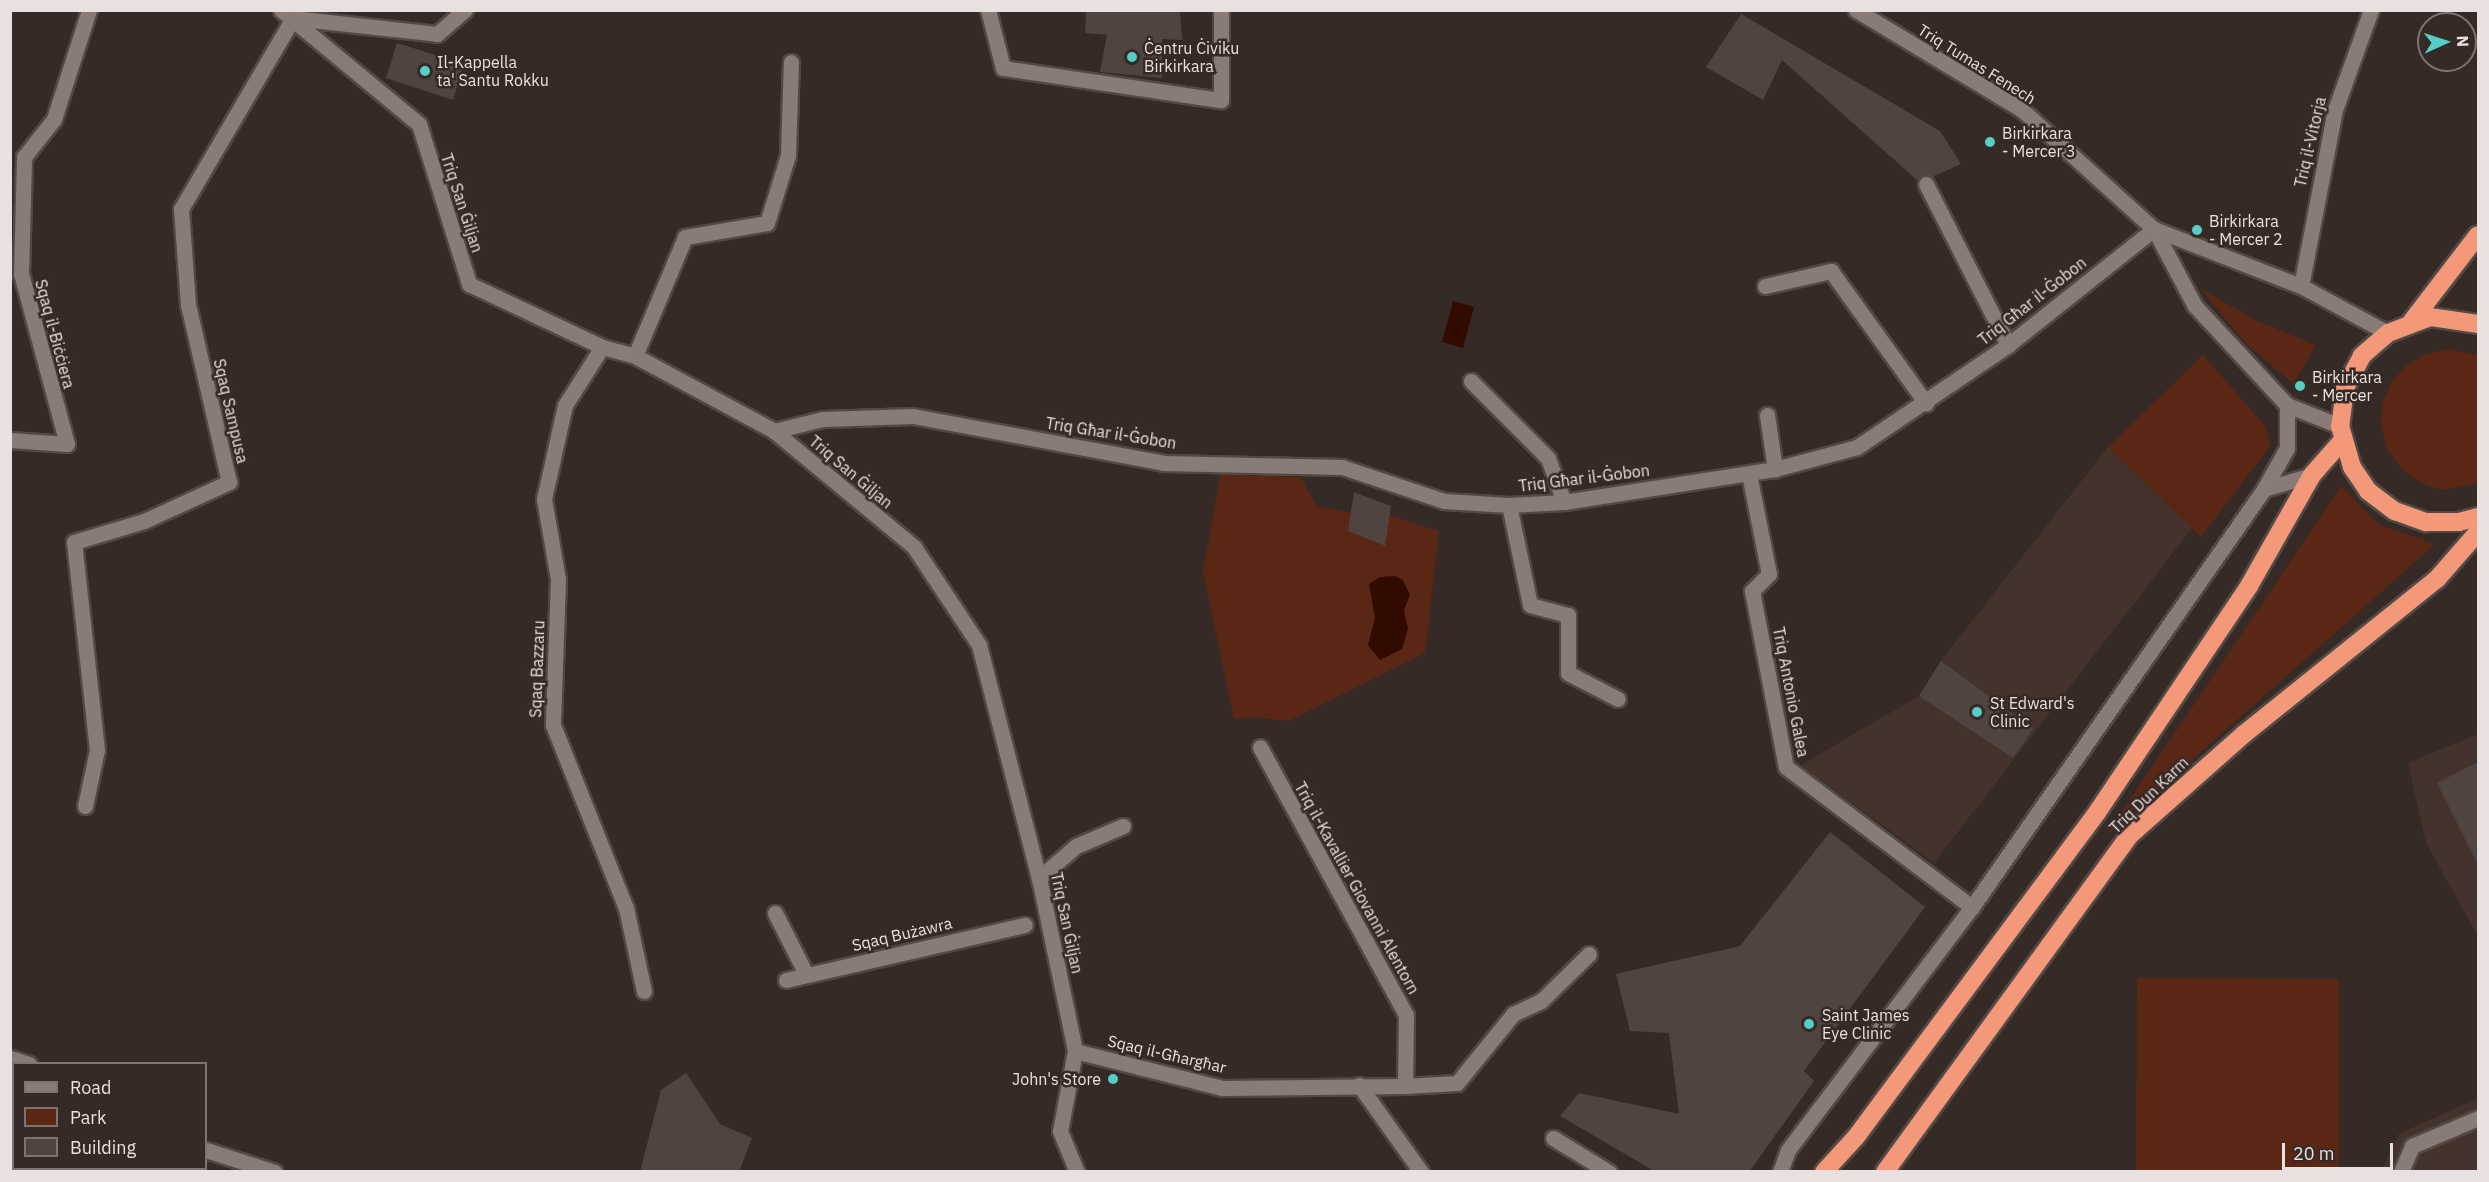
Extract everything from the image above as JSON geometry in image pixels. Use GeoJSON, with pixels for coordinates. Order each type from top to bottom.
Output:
{"type":"FeatureCollection","features":[{"type":"Feature","properties":{"kind":"highway"},"geometry":{"type":"LineString","coordinates":[[2412,321],[2478,236]]}},
{"type":"Feature","properties":{"kind":"highway"},"geometry":{"type":"LineString","coordinates":[[2478,324],[2448,317],[2412,321],[2388,333],[2362,356],[2345,388],[2341,433],[2352,467],[2368,491],[2395,511],[2426,522],[2459,522],[2478,517]]}},
{"type":"Feature","properties":{"kind":"highway","name":"Triq Dun Karm"},"geometry":{"type":"LineString","coordinates":[[1824,1172],[1856,1137],[2098,811],[2249,586],[2312,475],[2341,433]]}},
{"type":"Feature","properties":{"kind":"highway","name":"Triq Dun Karm"},"geometry":{"type":"LineString","coordinates":[[1884,1172],[2130,835],[2244,734],[2437,579],[2478,532]]}},
{"type":"Feature","properties":{"kind":"street","name":"Sqaq il-Biċċiera"},"geometry":{"type":"LineString","coordinates":[[10,440],[67,444],[21,274],[24,157],[54,119],[89,10]]}},
{"type":"Feature","properties":{"kind":"street"},"geometry":{"type":"LineString","coordinates":[[287,14],[437,34],[465,10]]}},
{"type":"Feature","properties":{"kind":"street"},"geometry":{"type":"LineString","coordinates":[[987,10],[1003,68],[1221,100],[1221,10]]}},
{"type":"Feature","properties":{"kind":"street","name":"Triq Tumas Fenech"},"geometry":{"type":"LineString","coordinates":[[1856,10],[2021,109],[2154,229],[2195,306],[2286,405],[2341,433]]}},
{"type":"Feature","properties":{"kind":"street","name":"Triq il-Vitorja"},"geometry":{"type":"LineString","coordinates":[[2301,286],[2335,110],[2371,10]]}},
{"type":"Feature","properties":{"kind":"street","name":"Triq San Ġiljan"},"geometry":{"type":"LineString","coordinates":[[287,14],[419,124],[469,284],[602,347],[635,356],[774,431],[914,547],[979,645],[1039,878],[1075,1051],[1060,1131],[1077,1172]]}},
{"type":"Feature","properties":{"kind":"street","name":"Sqaq Sampusa"},"geometry":{"type":"LineString","coordinates":[[85,806],[97,750],[74,542],[144,521],[228,482],[188,304],[182,209],[287,14]]}},
{"type":"Feature","properties":{"kind":"street"},"geometry":{"type":"LineString","coordinates":[[635,356],[685,237],[767,223],[788,155],[791,62]]}},
{"type":"Feature","properties":{"kind":"street"},"geometry":{"type":"LineString","coordinates":[[1926,184],[2008,345]]}},
{"type":"Feature","properties":{"kind":"street","name":"Triq Tumas Fenech"},"geometry":{"type":"LineString","coordinates":[[2154,229],[2301,286],[2388,333]]}},
{"type":"Feature","properties":{"kind":"street","name":"Triq Għar il-Ġobon"},"geometry":{"type":"LineString","coordinates":[[774,431],[823,419],[913,416],[1163,463],[1342,467],[1444,501],[1509,505],[1564,502],[1749,474],[1857,447],[1926,403],[2008,345],[2154,229]]}},
{"type":"Feature","properties":{"kind":"street"},"geometry":{"type":"LineString","coordinates":[[1765,286],[1831,271],[1926,403]]}},
{"type":"Feature","properties":{"kind":"street","name":"Sqaq Bazzaru"},"geometry":{"type":"LineString","coordinates":[[602,347],[565,405],[544,499],[558,579],[553,725],[626,908],[644,991]]}},
{"type":"Feature","properties":{"kind":"street"},"geometry":{"type":"LineString","coordinates":[[1471,381],[1548,458],[1564,502]]}},
{"type":"Feature","properties":{"kind":"street"},"geometry":{"type":"LineString","coordinates":[[1780,1172],[1788,1150],[1972,907],[2264,489],[2287,448],[2286,405]]}},
{"type":"Feature","properties":{"kind":"street"},"geometry":{"type":"LineString","coordinates":[[1767,414],[1775,469]]}},
{"type":"Feature","properties":{"kind":"street","name":"Triq Antonio Galea"},"geometry":{"type":"LineString","coordinates":[[1749,474],[1769,574],[1752,591],[1786,767],[1972,907]]}},
{"type":"Feature","properties":{"kind":"street"},"geometry":{"type":"LineString","coordinates":[[2264,489],[2312,475]]}},
{"type":"Feature","properties":{"kind":"street"},"geometry":{"type":"LineString","coordinates":[[1509,505],[1530,605],[1568,615],[1568,673],[1618,699]]}},
{"type":"Feature","properties":{"kind":"street","name":"Triq il-Kavallier Giovanni Alentorn"},"geometry":{"type":"LineString","coordinates":[[1260,747],[1406,1015],[1405,1086]]}},
{"type":"Feature","properties":{"kind":"street"},"geometry":{"type":"LineString","coordinates":[[1039,878],[1076,846],[1123,826]]}},
{"type":"Feature","properties":{"kind":"street"},"geometry":{"type":"LineString","coordinates":[[775,913],[806,974]]}},
{"type":"Feature","properties":{"kind":"street","name":"Sqaq Bużawra"},"geometry":{"type":"LineString","coordinates":[[786,980],[1025,925]]}},
{"type":"Feature","properties":{"kind":"street","name":"Sqaq il-Għargħar"},"geometry":{"type":"LineString","coordinates":[[1075,1051],[1222,1088],[1405,1086],[1457,1083],[1513,1014],[1541,1001],[1589,954]]}},
{"type":"Feature","properties":{"kind":"street"},"geometry":{"type":"LineString","coordinates":[[1359,1085],[1421,1172]]}},
{"type":"Feature","properties":{"kind":"street"},"geometry":{"type":"LineString","coordinates":[[2401,1172],[2412,1146],[2478,1118]]}},
{"type":"Feature","properties":{"kind":"street"},"geometry":{"type":"LineString","coordinates":[[1553,1138],[1609,1172]]}},
{"type":"Feature","properties":{"kind":"street"},"geometry":{"type":"LineString","coordinates":[[207,1150],[275,1172]]}},
{"type":"Feature","properties":{"kind":"shaded area"},"geometry":{"type":"Polygon","coordinates":[[[1453,301],[1474,307],[1463,348],[1442,342],[1453,301]]]}},
{"type":"Feature","properties":{"kind":"shaded area"},"geometry":{"type":"Polygon","coordinates":[[[2108,447],[2192,528],[1934,863],[1801,765],[1919,696],[1941,661],[2108,447]]]}},
{"type":"Feature","properties":{"kind":"shaded area"},"geometry":{"type":"Polygon","coordinates":[[[1395,576],[1403,580],[1410,595],[1404,610],[1408,629],[1402,649],[1380,660],[1368,645],[1375,618],[1369,584],[1380,577],[1395,576]]]}},
{"type":"Feature","properties":{"kind":"shaded area"},"geometry":{"type":"Polygon","coordinates":[[[2478,734],[2478,936],[2426,843],[2408,763],[2478,734]]]}},
{"type":"Feature","properties":{"kind":"shaded area"},"geometry":{"type":"Polygon","coordinates":[[[2478,1098],[2478,1171],[2381,1172],[2399,1134],[2478,1098]]]}},
{"type":"Feature","properties":{"kind":"green space"},"geometry":{"type":"Polygon","coordinates":[[[2201,289],[2257,321],[2315,345],[2294,384],[2247,345],[2201,289]]]}},
{"type":"Feature","properties":{"kind":"green space"},"geometry":{"type":"Polygon","coordinates":[[[2448,349],[2478,355],[2478,483],[2442,490],[2419,482],[2400,467],[2386,447],[2381,423],[2383,401],[2392,381],[2407,365],[2426,354],[2448,349]]]}},
{"type":"Feature","properties":{"kind":"green space"},"geometry":{"type":"Polygon","coordinates":[[[2203,355],[2265,426],[2270,446],[2201,537],[2108,447],[2203,355]]]}},
{"type":"Feature","properties":{"kind":"green space"},"geometry":{"type":"Polygon","coordinates":[[[1220,475],[1301,477],[1316,506],[1351,513],[1349,531],[1384,546],[1389,515],[1439,531],[1425,653],[1289,721],[1251,717],[1234,719],[1203,572],[1220,475]]]}},
{"type":"Feature","properties":{"kind":"green space"},"geometry":{"type":"Polygon","coordinates":[[[2341,486],[2379,525],[2435,544],[2105,837],[2341,486]]]}},
{"type":"Feature","properties":{"kind":"green space"},"geometry":{"type":"Polygon","coordinates":[[[2137,978],[2339,979],[2339,1171],[2136,1171],[2137,978]]]}},
{"type":"Feature","properties":{"kind":"building","name":"Ċentru Ċiviku Birkirkara"},"geometry":{"type":"Polygon","coordinates":[[[1086,10],[1180,10],[1182,40],[1162,39],[1162,78],[1100,72],[1107,35],[1085,33],[1086,10]]]}},
{"type":"Feature","properties":{"kind":"building"},"geometry":{"type":"Polygon","coordinates":[[[1741,14],[1940,131],[1961,164],[1932,177],[1922,175],[1917,180],[1782,60],[1763,100],[1706,67],[1741,14]]]}},
{"type":"Feature","properties":{"kind":"building","name":"Il-Kappella ta' Santu Rokku"},"geometry":{"type":"Polygon","coordinates":[[[397,43],[464,64],[453,100],[386,78],[397,43]]]}},
{"type":"Feature","properties":{"kind":"building"},"geometry":{"type":"Polygon","coordinates":[[[1354,492],[1391,506],[1385,546],[1348,531],[1354,492]]]}},
{"type":"Feature","properties":{"kind":"building","name":"St Edward's Clinic"},"geometry":{"type":"Polygon","coordinates":[[[1941,661],[2033,729],[2013,758],[1919,696],[1941,661]]]}},
{"type":"Feature","properties":{"kind":"building"},"geometry":{"type":"Polygon","coordinates":[[[2478,762],[2478,865],[2437,783],[2478,762]]]}},
{"type":"Feature","properties":{"kind":"building"},"geometry":{"type":"Polygon","coordinates":[[[1830,832],[1925,907],[1804,1071],[1814,1081],[1749,1172],[1656,1172],[1560,1116],[1579,1093],[1679,1114],[1669,1033],[1630,1031],[1616,974],[1740,946],[1830,832]]]}},
{"type":"Feature","properties":{"kind":"building"},"geometry":{"type":"Polygon","coordinates":[[[686,1073],[720,1124],[752,1138],[739,1172],[640,1172],[661,1090],[686,1073]]]}},
{"type":"Feature","properties":{"kind":"place","name":"Ċentru Ċiviku Birkirkara"},"geometry":{"type":"Point","coordinates":[1132,57]}},
{"type":"Feature","properties":{"kind":"place","name":"Il-Kappella ta' Santu Rokku"},"geometry":{"type":"Point","coordinates":[425,71]}},
{"type":"Feature","properties":{"kind":"place","name":"Birkirkara - Mercer 3"},"geometry":{"type":"Point","coordinates":[1990,142]}},
{"type":"Feature","properties":{"kind":"place","name":"Birkirkara - Mercer 2"},"geometry":{"type":"Point","coordinates":[2197,230]}},
{"type":"Feature","properties":{"kind":"place","name":"Birkirkara - Mercer"},"geometry":{"type":"Point","coordinates":[2300,386]}},
{"type":"Feature","properties":{"kind":"place","name":"St Edward's Clinic"},"geometry":{"type":"Point","coordinates":[1977,712]}},
{"type":"Feature","properties":{"kind":"place","name":"Saint James Eye Clinic"},"geometry":{"type":"Point","coordinates":[1809,1024]}},
{"type":"Feature","properties":{"kind":"place","name":"John's Store"},"geometry":{"type":"Point","coordinates":[1113,1079]}}]}
